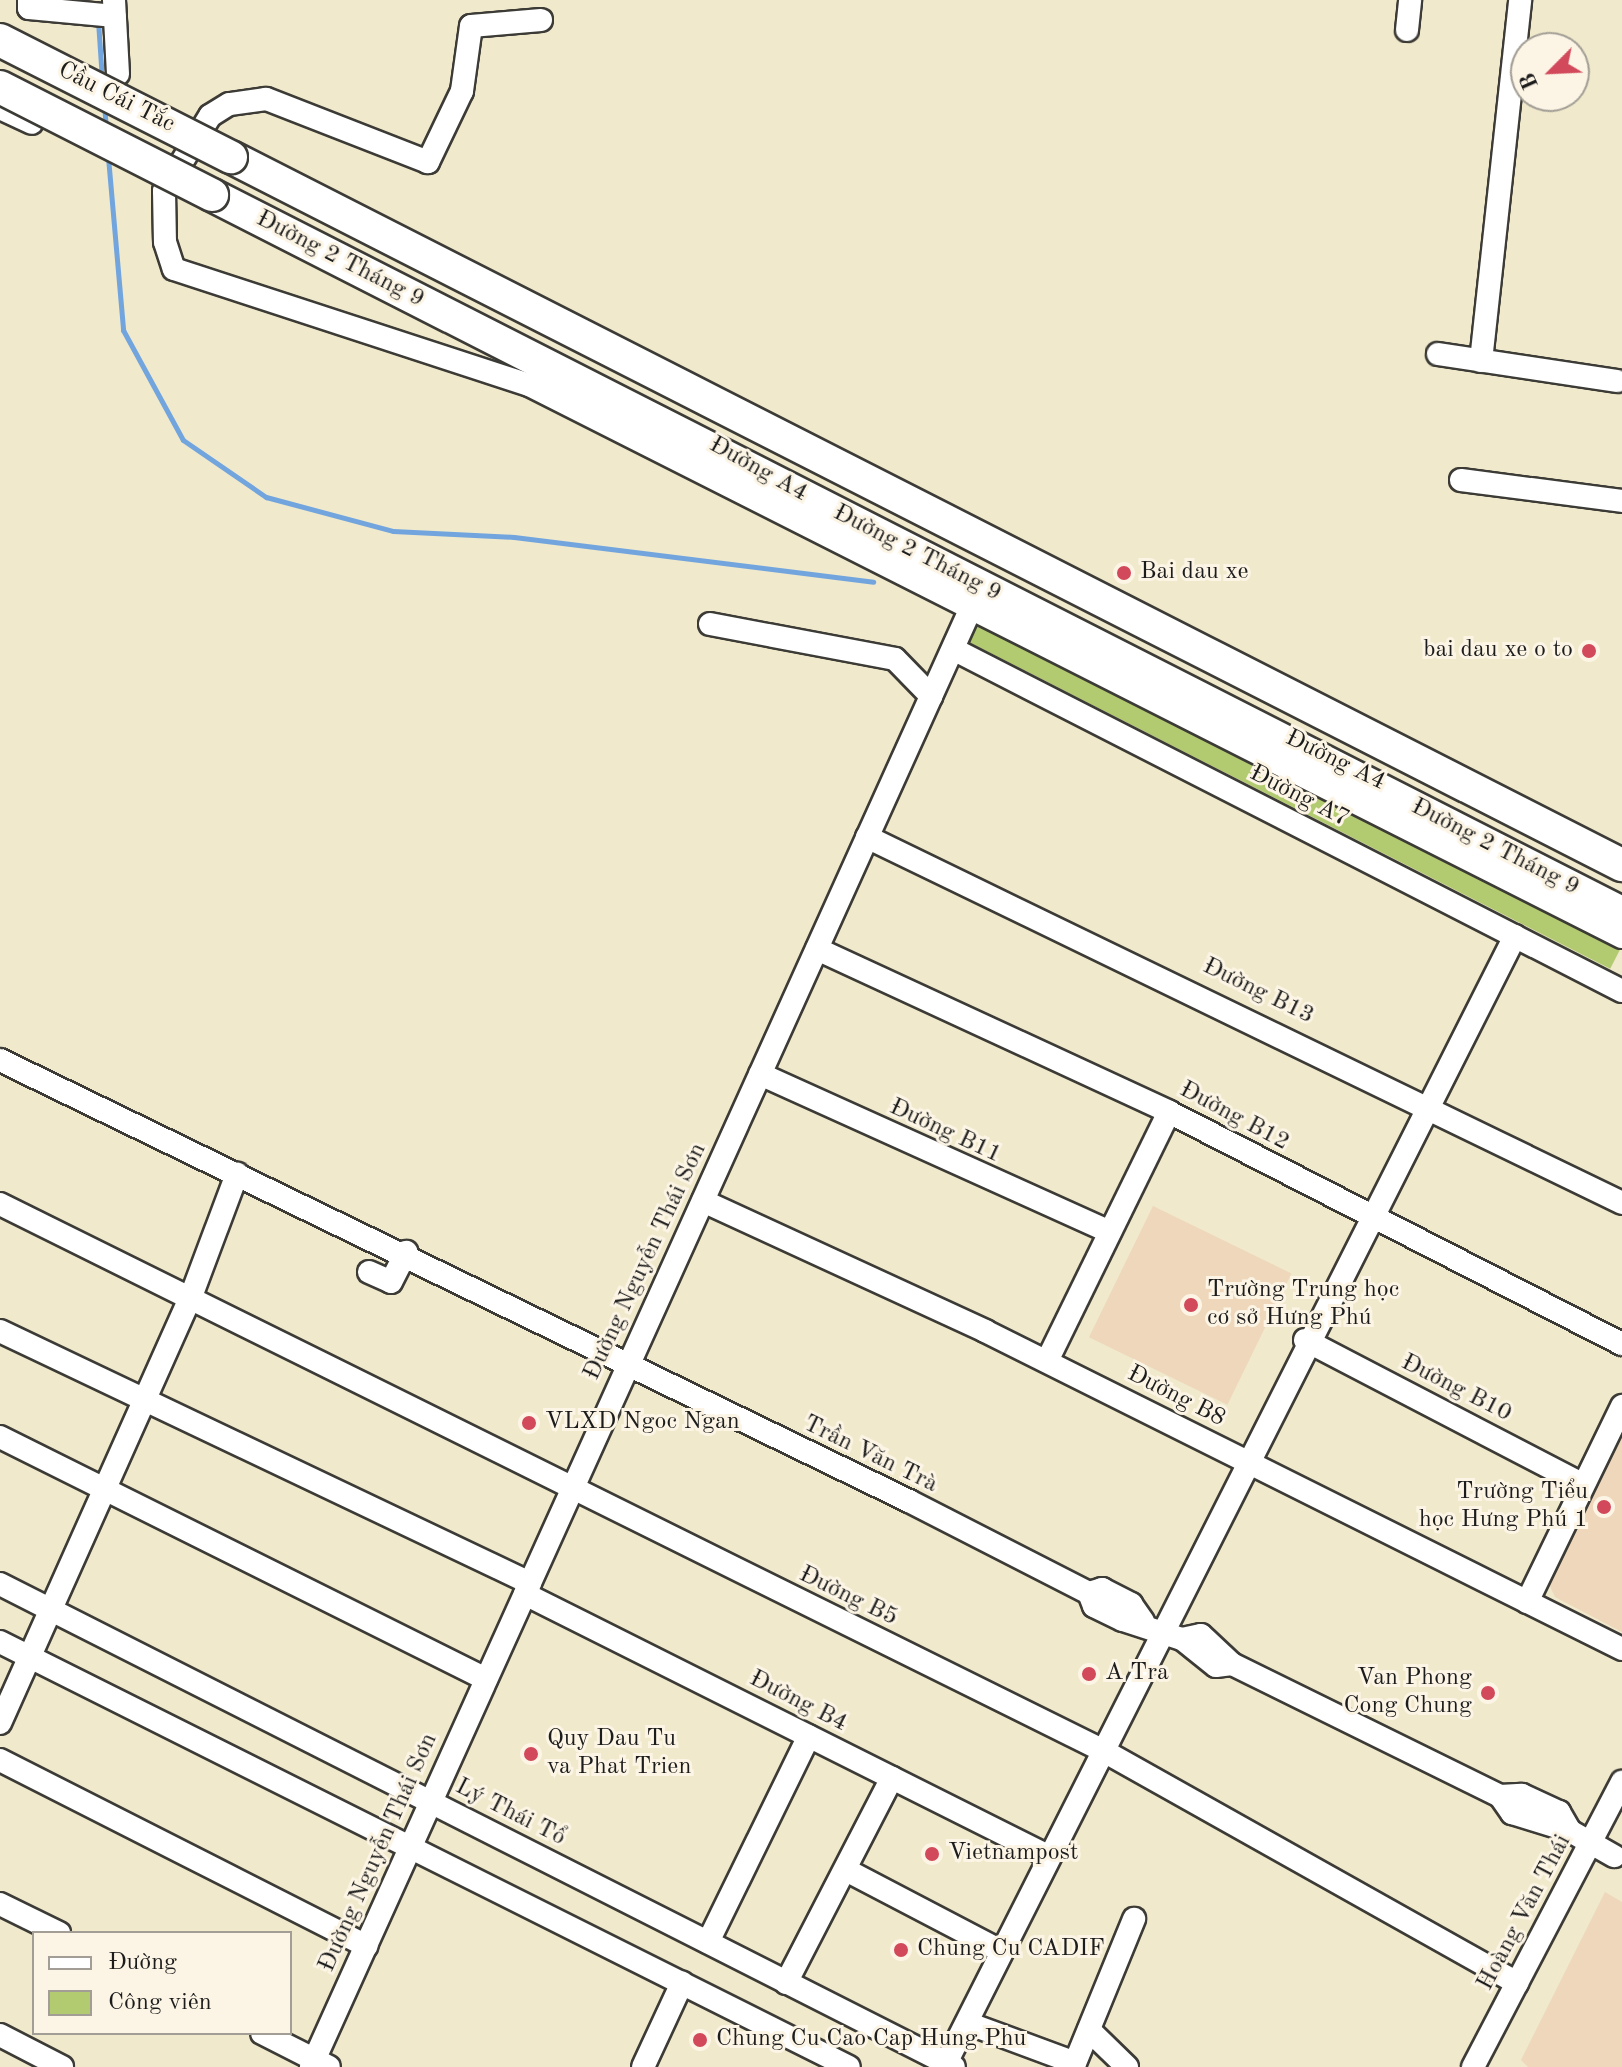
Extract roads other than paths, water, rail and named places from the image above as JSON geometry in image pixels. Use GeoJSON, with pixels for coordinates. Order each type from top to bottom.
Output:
{"type":"FeatureCollection","features":[{"type":"Feature","properties":{"kind":"highway","name":"Cầu Cái Tắc"},"geometry":{"type":"LineString","coordinates":[[0,40],[231,157]]}},
{"type":"Feature","properties":{"kind":"highway","name":"Cầu Cái Tắc"},"geometry":{"type":"LineString","coordinates":[[0,87],[212,195]]}},
{"type":"Feature","properties":{"kind":"highway","name":"Đường 2 Tháng 9"},"geometry":{"type":"LineString","coordinates":[[231,157],[1622,865]]}},
{"type":"Feature","properties":{"kind":"highway","name":"Đường 2 Tháng 9"},"geometry":{"type":"LineString","coordinates":[[212,195],[1622,913]]}},
{"type":"Feature","properties":{"kind":"street"},"geometry":{"type":"LineString","coordinates":[[29,0],[29,8],[77,12],[111,10],[118,74]]}},
{"type":"Feature","properties":{"kind":"street"},"geometry":{"type":"LineString","coordinates":[[1407,30],[1410,0]]}},
{"type":"Feature","properties":{"kind":"street"},"geometry":{"type":"LineString","coordinates":[[1481,361],[1520,0]]}},
{"type":"Feature","properties":{"kind":"street","name":"Đường A4"},"geometry":{"type":"LineString","coordinates":[[541,20],[471,26],[462,91],[436,159],[418,163],[291,108],[248,100],[229,104],[198,127],[164,191],[168,257],[184,275],[529,385],[1622,937]]}},
{"type":"Feature","properties":{"kind":"street"},"geometry":{"type":"LineString","coordinates":[[0,108],[32,123]]}},
{"type":"Feature","properties":{"kind":"street"},"geometry":{"type":"LineString","coordinates":[[1438,354],[1620,384]]}},
{"type":"Feature","properties":{"kind":"street"},"geometry":{"type":"LineString","coordinates":[[1461,480],[1622,501]]}},
{"type":"Feature","properties":{"kind":"street","name":"Đường Nguyễn Thái Sơn"},"geometry":{"type":"LineString","coordinates":[[318,2064],[410,1847],[970,610]]}},
{"type":"Feature","properties":{"kind":"street"},"geometry":{"type":"LineString","coordinates":[[710,624],[895,659],[931,696]]}},
{"type":"Feature","properties":{"kind":"street","name":"Đường A7"},"geometry":{"type":"LineString","coordinates":[[953,649],[1622,991]]}},
{"type":"Feature","properties":{"kind":"street","name":"Đường B13"},"geometry":{"type":"LineString","coordinates":[[867,837],[1434,1107],[1622,1203]]}},
{"type":"Feature","properties":{"kind":"street"},"geometry":{"type":"LineString","coordinates":[[948,2066],[1001,1951],[1305,1340],[1434,1107],[1515,936]]}},
{"type":"Feature","properties":{"kind":"street","name":"Đường B12"},"geometry":{"type":"LineString","coordinates":[[817,949],[1169,1112],[1372,1220],[1622,1344]]}},
{"type":"Feature","properties":{"kind":"street","name":"Trần Văn Trà"},"geometry":{"type":"LineString","coordinates":[[0,1060],[406,1252],[626,1368],[1089,1593],[1094,1606],[1162,1630],[1216,1666],[1232,1664],[1500,1796],[1512,1813],[1570,1831],[1619,1860]]}},
{"type":"Feature","properties":{"kind":"street","name":"Đường B11"},"geometry":{"type":"LineString","coordinates":[[760,1074],[1110,1232]]}},
{"type":"Feature","properties":{"kind":"street"},"geometry":{"type":"LineString","coordinates":[[1047,1361],[1169,1112]]}},
{"type":"Feature","properties":{"kind":"street"},"geometry":{"type":"LineString","coordinates":[[0,1723],[53,1611],[190,1299],[237,1174]]}},
{"type":"Feature","properties":{"kind":"street","name":"Đường B8"},"geometry":{"type":"LineString","coordinates":[[703,1201],[1047,1361],[1622,1649]]}},
{"type":"Feature","properties":{"kind":"street","name":"Đường B5"},"geometry":{"type":"LineString","coordinates":[[0,1204],[1102,1750],[1517,1983]]}},
{"type":"Feature","properties":{"kind":"street"},"geometry":{"type":"LineString","coordinates":[[369,1272],[391,1282],[406,1252]]}},
{"type":"Feature","properties":{"kind":"street","name":"Đường B4"},"geometry":{"type":"LineString","coordinates":[[0,1331],[147,1397],[1048,1856]]}},
{"type":"Feature","properties":{"kind":"street","name":"Đường B10"},"geometry":{"type":"LineString","coordinates":[[1305,1340],[1582,1484]]}},
{"type":"Feature","properties":{"kind":"street"},"geometry":{"type":"LineString","coordinates":[[1527,1602],[1622,1406]]}},
{"type":"Feature","properties":{"kind":"street"},"geometry":{"type":"LineString","coordinates":[[0,1437],[486,1679]]}},
{"type":"Feature","properties":{"kind":"street","name":"Lý Thái Tổ"},"geometry":{"type":"LineString","coordinates":[[0,1584],[948,2066]]}},
{"type":"Feature","properties":{"kind":"street"},"geometry":{"type":"LineString","coordinates":[[0,1642],[849,2067]]}},
{"type":"Feature","properties":{"kind":"street"},"geometry":{"type":"LineString","coordinates":[[708,1942],[809,1736]]}},
{"type":"Feature","properties":{"kind":"street"},"geometry":{"type":"LineString","coordinates":[[0,1760],[366,1946]]}},
{"type":"Feature","properties":{"kind":"street"},"geometry":{"type":"LineString","coordinates":[[786,1983],[892,1778]]}},
{"type":"Feature","properties":{"kind":"street","name":"Hoàng Văn Thái"},"geometry":{"type":"LineString","coordinates":[[1478,2064],[1622,1782]]}},
{"type":"Feature","properties":{"kind":"street"},"geometry":{"type":"LineString","coordinates":[[846,1870],[1001,1951]]}},
{"type":"Feature","properties":{"kind":"street"},"geometry":{"type":"LineString","coordinates":[[0,1904],[55,1931]]}},
{"type":"Feature","properties":{"kind":"street"},"geometry":{"type":"LineString","coordinates":[[967,2023],[1071,2064],[1089,2030],[1134,1919]]}},
{"type":"Feature","properties":{"kind":"street"},"geometry":{"type":"LineString","coordinates":[[643,2067],[682,1983]]}},
{"type":"Feature","properties":{"kind":"street"},"geometry":{"type":"LineString","coordinates":[[1089,2030],[1127,2067]]}},
{"type":"Feature","properties":{"kind":"street"},"geometry":{"type":"LineString","coordinates":[[0,2035],[62,2067]]}},
{"type":"Feature","properties":{"kind":"street"},"geometry":{"type":"LineString","coordinates":[[266,2035],[318,2064]]}},
{"type":"Feature","properties":{"kind":"waterway"},"geometry":{"type":"LineString","coordinates":[[98,21],[102,79]]}},
{"type":"Feature","properties":{"kind":"waterway"},"geometry":{"type":"LineString","coordinates":[[104,105],[106,127]]}},
{"type":"Feature","properties":{"kind":"waterway"},"geometry":{"type":"LineString","coordinates":[[108,157],[123,330],[183,440],[266,497],[393,531],[514,537],[873,582]]}},
{"type":"Feature","properties":{"kind":"place","name":"Bai dau xe"},"geometry":{"type":"Point","coordinates":[1124,573]}},
{"type":"Feature","properties":{"kind":"place","name":"bai dau xe o to"},"geometry":{"type":"Point","coordinates":[1589,651]}},
{"type":"Feature","properties":{"kind":"place","name":"Trường Trung học cơ sở Hưng Phú"},"geometry":{"type":"Point","coordinates":[1191,1305]}},
{"type":"Feature","properties":{"kind":"place","name":"VLXD Ngoc Ngan"},"geometry":{"type":"Point","coordinates":[529,1423]}},
{"type":"Feature","properties":{"kind":"place","name":"Trường Tiểu học Hưng Phú 1"},"geometry":{"type":"Point","coordinates":[1604,1507]}},
{"type":"Feature","properties":{"kind":"place","name":"A Tra"},"geometry":{"type":"Point","coordinates":[1089,1674]}},
{"type":"Feature","properties":{"kind":"place","name":"Van Phong Cong Chung"},"geometry":{"type":"Point","coordinates":[1488,1693]}},
{"type":"Feature","properties":{"kind":"place","name":"Quy Dau Tu va Phat Trien"},"geometry":{"type":"Point","coordinates":[531,1754]}},
{"type":"Feature","properties":{"kind":"place","name":"Vietnampost"},"geometry":{"type":"Point","coordinates":[932,1854]}},
{"type":"Feature","properties":{"kind":"place","name":"Chung Cu CADIF"},"geometry":{"type":"Point","coordinates":[901,1950]}},
{"type":"Feature","properties":{"kind":"place","name":"Chung Cu Cao Cap Hung Phu"},"geometry":{"type":"Point","coordinates":[700,2040]}}]}
